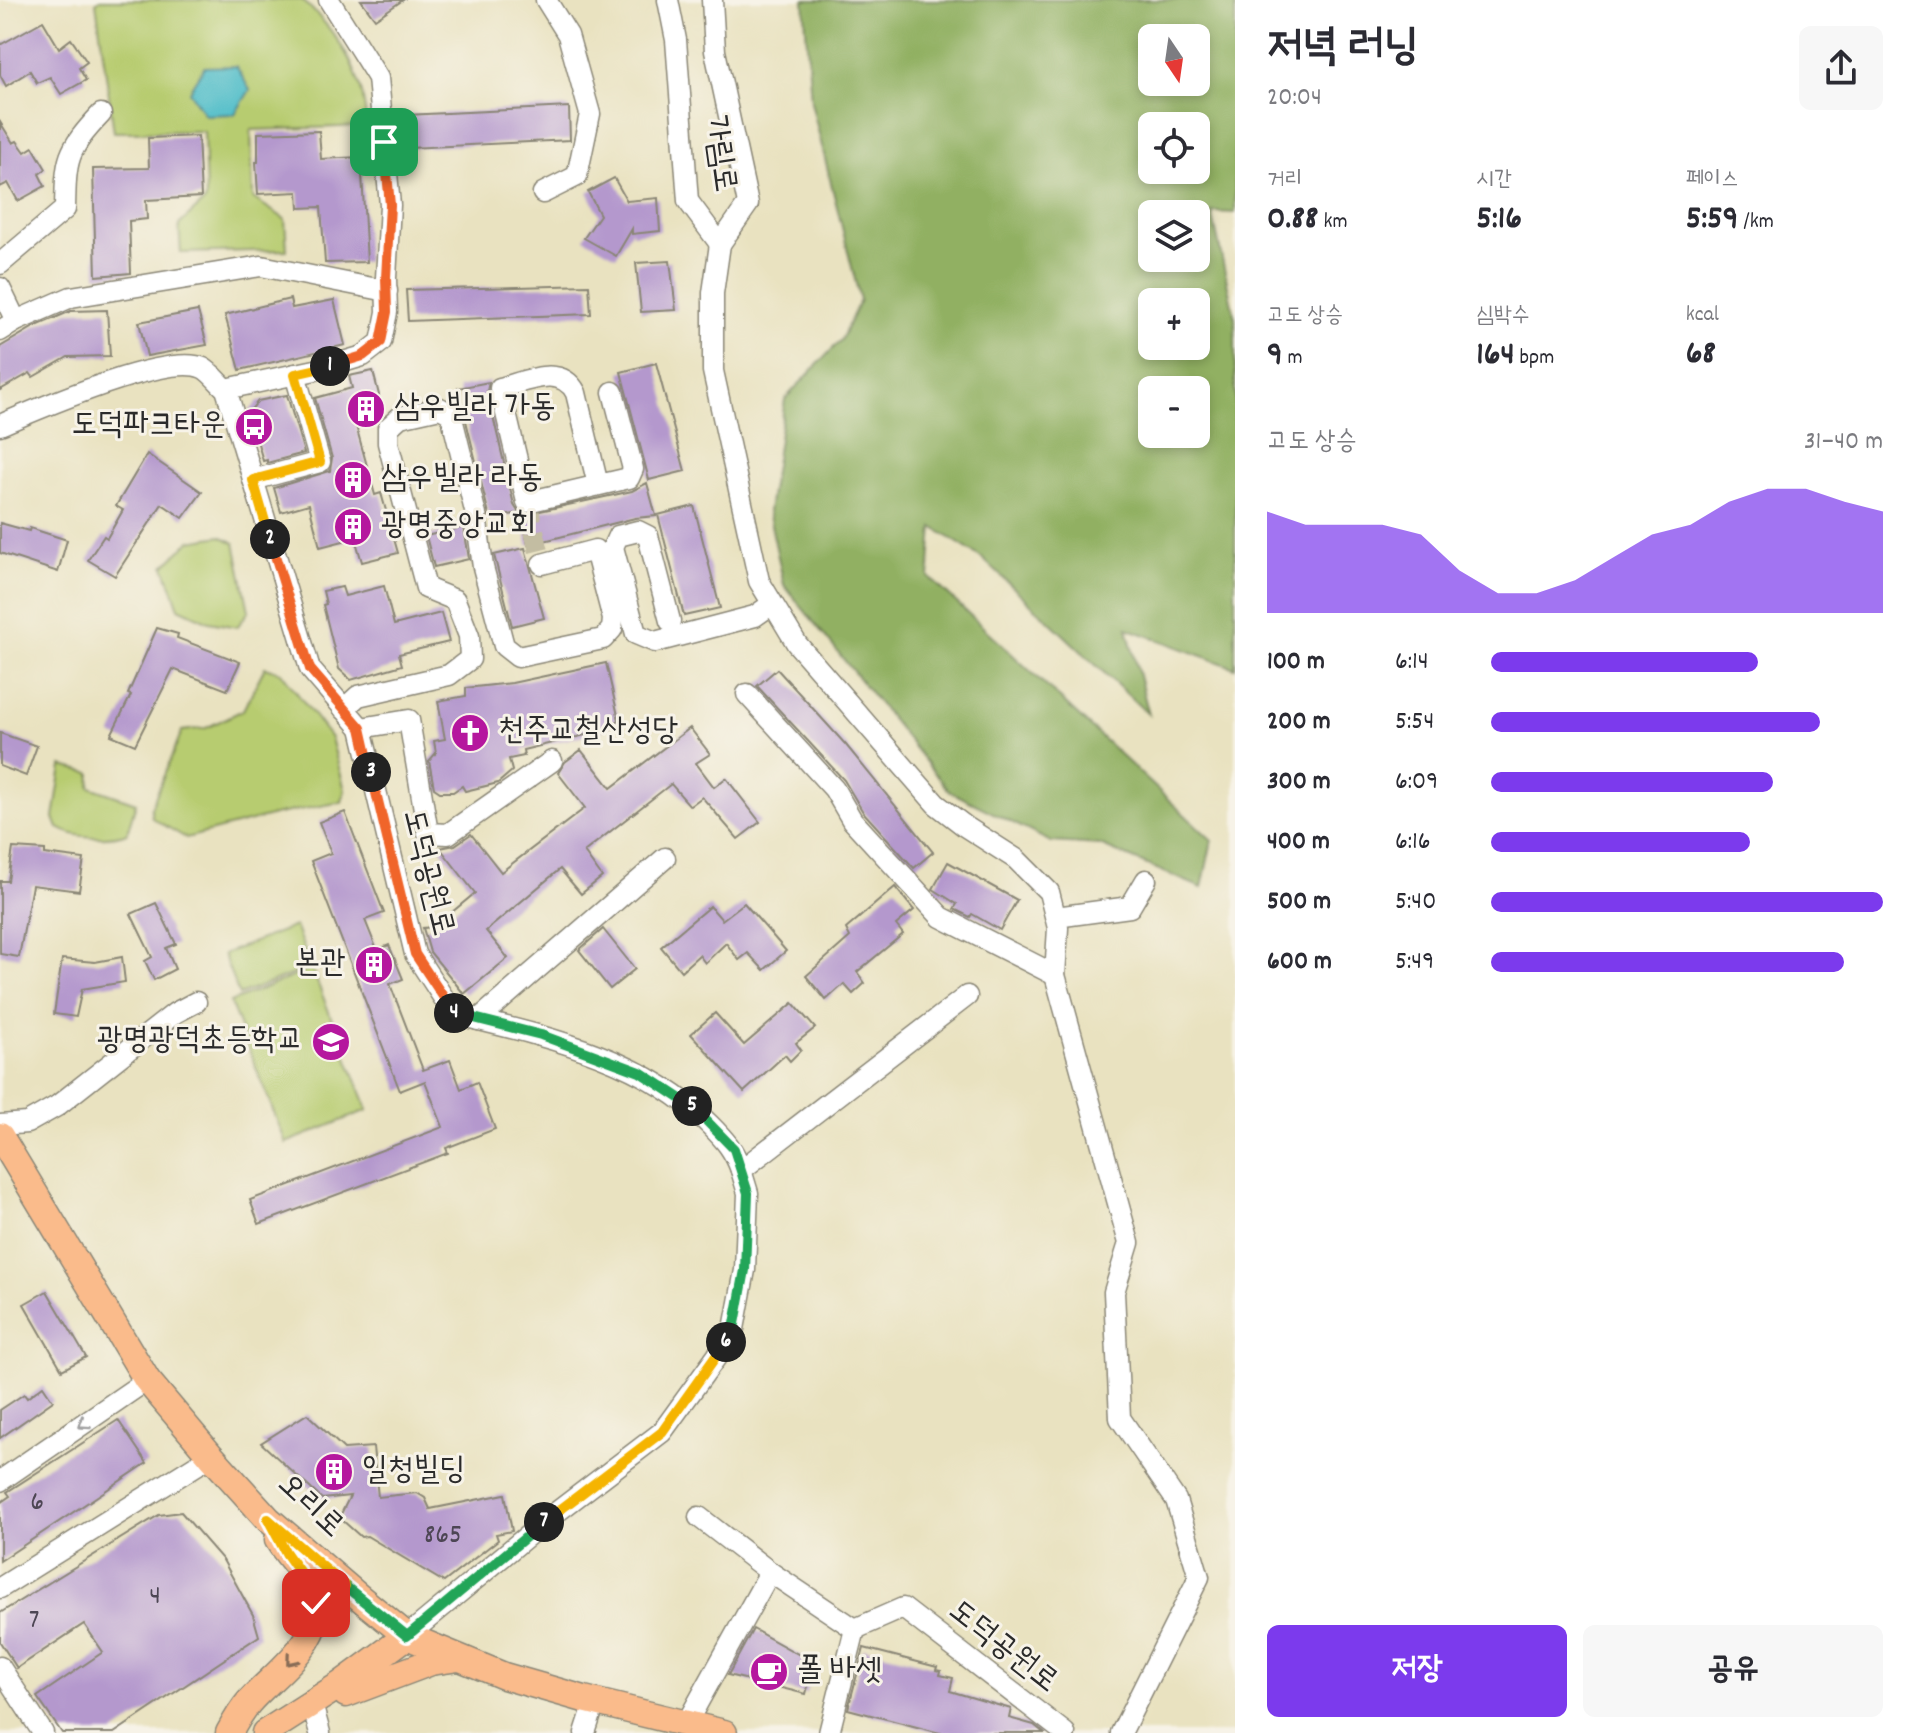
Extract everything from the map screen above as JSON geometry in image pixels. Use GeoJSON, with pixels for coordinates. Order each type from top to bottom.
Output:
{"type":"FeatureCollection","features":[{"type":"Feature","properties":{"kind":"main road","name":"오리로"},"geometry":{"type":"LineString","coordinates":[[0,1136],[147,1380],[268,1519],[407,1636],[504,1676],[724,1733]]}},
{"type":"Feature","properties":{"kind":"main road"},"geometry":{"type":"LineString","coordinates":[[0,1175],[45,1210]]}},
{"type":"Feature","properties":{"kind":"main road"},"geometry":{"type":"LineString","coordinates":[[229,1733],[249,1701],[286,1668],[303,1647],[315,1617],[313,1591],[286,1553],[268,1519]]}},
{"type":"Feature","properties":{"kind":"main road"},"geometry":{"type":"LineString","coordinates":[[265,1733],[407,1636]]}},
{"type":"Feature","properties":{"kind":"main road"},"geometry":{"type":"LineString","coordinates":[[316,1701],[338,1697],[431,1662],[459,1658]]}},
{"type":"Feature","properties":{"kind":"street"},"geometry":{"type":"LineString","coordinates":[[0,425],[71,395],[175,364],[203,368],[226,389],[363,356],[381,342],[387,312],[390,205],[378,78],[329,0]]}},
{"type":"Feature","properties":{"kind":"street"},"geometry":{"type":"LineString","coordinates":[[543,193],[577,176],[590,114],[568,35],[546,0]]}},
{"type":"Feature","properties":{"kind":"street","name":"가림로"},"geometry":{"type":"LineString","coordinates":[[668,0],[676,40],[688,201],[720,244],[748,204],[715,51],[712,0]]}},
{"type":"Feature","properties":{"kind":"street"},"geometry":{"type":"LineString","coordinates":[[0,264],[65,209],[65,172],[75,142],[101,114]]}},
{"type":"Feature","properties":{"kind":"street"},"geometry":{"type":"LineString","coordinates":[[720,244],[713,293],[713,371],[759,581],[797,644],[936,804],[1016,859],[1049,892],[1056,917],[1055,975],[1129,1243],[1114,1292],[1120,1418],[1176,1500],[1199,1577],[1121,1733]]}},
{"type":"Feature","properties":{"kind":"street"},"geometry":{"type":"LineString","coordinates":[[0,288],[8,326],[71,297],[261,266],[387,291]]}},
{"type":"Feature","properties":{"kind":"street"},"geometry":{"type":"LineString","coordinates":[[253,480],[320,462],[295,374]]}},
{"type":"Feature","properties":{"kind":"street"},"geometry":{"type":"LineString","coordinates":[[598,485],[571,383],[554,375],[500,388],[527,502],[629,478],[633,469],[613,392]]}},
{"type":"Feature","properties":{"kind":"street","name":"도덕공원로"},"geometry":{"type":"LineString","coordinates":[[226,389],[310,669],[361,728],[415,954],[454,1014],[541,1035],[640,1072],[690,1104],[734,1149],[741,1170]]}},
{"type":"Feature","properties":{"kind":"street"},"geometry":{"type":"LineString","coordinates":[[344,709],[358,696],[449,675],[470,659],[469,636],[455,600],[426,588],[388,443],[388,428],[400,417],[440,408],[451,414],[476,515],[483,567],[504,646],[518,657],[603,639],[612,629],[613,619],[595,550],[542,564]]}},
{"type":"Feature","properties":{"kind":"street"},"geometry":{"type":"LineString","coordinates":[[670,621],[648,536],[638,531],[618,536],[613,547],[636,634],[655,642],[755,616],[772,604]]}},
{"type":"Feature","properties":{"kind":"street"},"geometry":{"type":"LineString","coordinates":[[747,694],[834,789],[852,820],[941,917],[1055,975]]}},
{"type":"Feature","properties":{"kind":"street"},"geometry":{"type":"LineString","coordinates":[[361,728],[409,720],[428,833],[448,834],[552,761]]}},
{"type":"Feature","properties":{"kind":"street"},"geometry":{"type":"LineString","coordinates":[[478,1020],[665,858]]}},
{"type":"Feature","properties":{"kind":"street"},"geometry":{"type":"LineString","coordinates":[[1056,917],[1130,907],[1146,880]]}},
{"type":"Feature","properties":{"kind":"street"},"geometry":{"type":"LineString","coordinates":[[407,1636],[549,1518],[662,1432],[734,1329],[745,1270],[748,1193],[741,1170],[967,996]]}},
{"type":"Feature","properties":{"kind":"street"},"geometry":{"type":"LineString","coordinates":[[0,1125],[27,1123],[57,1106],[175,1013],[196,1002]]}},
{"type":"Feature","properties":{"kind":"street"},"geometry":{"type":"LineString","coordinates":[[0,1481],[147,1380]]}},
{"type":"Feature","properties":{"kind":"street"},"geometry":{"type":"LineString","coordinates":[[0,1588],[211,1456]]}},
{"type":"Feature","properties":{"kind":"street"},"geometry":{"type":"LineString","coordinates":[[699,1517],[770,1572],[855,1629],[829,1733]]}},
{"type":"Feature","properties":{"kind":"street"},"geometry":{"type":"LineString","coordinates":[[686,1724],[770,1572]]}},
{"type":"Feature","properties":{"kind":"street","name":"도덕공원로"},"geometry":{"type":"LineString","coordinates":[[855,1629],[903,1608],[1065,1733]]}},
{"type":"Feature","properties":{"kind":"street"},"geometry":{"type":"LineString","coordinates":[[0,1667],[7,1692],[43,1733]]}},
{"type":"Feature","properties":{"kind":"street"},"geometry":{"type":"LineString","coordinates":[[316,1701],[320,1733]]}},
{"type":"Feature","properties":{"kind":"street"},"geometry":{"type":"LineString","coordinates":[[585,1733],[595,1702]]}},
{"type":"Feature","properties":{"kind":"green space"},"geometry":{"type":"Polygon","coordinates":[[[100,0],[302,0],[336,37],[359,83],[367,126],[251,130],[253,198],[285,219],[287,250],[181,253],[179,225],[206,200],[204,131],[114,132],[96,3],[100,0]]]}},
{"type":"Feature","properties":{"kind":"green space"},"geometry":{"type":"Polygon","coordinates":[[[804,0],[1235,0],[1235,213],[1212,212],[1235,319],[1235,668],[1127,628],[1149,715],[983,559],[933,527],[929,577],[1212,840],[1202,888],[1100,845],[1051,842],[949,791],[784,585],[768,511],[785,399],[841,340],[860,300],[811,102],[804,0]]]}},
{"type":"Feature","properties":{"kind":"green space"},"geometry":{"type":"Polygon","coordinates":[[[221,536],[235,543],[249,611],[237,627],[209,622],[179,608],[164,566],[190,541],[221,536]]]}},
{"type":"Feature","properties":{"kind":"green space"},"geometry":{"type":"Polygon","coordinates":[[[265,667],[281,672],[331,738],[345,790],[342,802],[278,814],[186,838],[152,818],[151,808],[182,731],[206,728],[243,710],[265,667]]]}},
{"type":"Feature","properties":{"kind":"green space"},"geometry":{"type":"Polygon","coordinates":[[[62,766],[91,773],[90,787],[136,803],[127,833],[92,837],[58,828],[54,818],[62,766]]]}},
{"type":"Feature","properties":{"kind":"green space"},"geometry":{"type":"Polygon","coordinates":[[[295,926],[311,967],[239,995],[223,954],[295,926]]]}},
{"type":"Feature","properties":{"kind":"green space"},"geometry":{"type":"Polygon","coordinates":[[[312,969],[368,1110],[286,1143],[230,1002],[312,969]]]}},
{"type":"Feature","properties":{"kind":"water"},"geometry":{"type":"Polygon","coordinates":[[[236,66],[250,90],[235,114],[205,115],[189,91],[204,67],[236,66]]]}},
{"type":"Feature","properties":{"kind":"building"},"geometry":{"type":"Polygon","coordinates":[[[361,0],[403,0],[375,19],[361,0]]]}},
{"type":"Feature","properties":{"kind":"building"},"geometry":{"type":"Polygon","coordinates":[[[43,21],[59,48],[71,39],[87,62],[79,68],[86,80],[61,94],[50,77],[37,83],[30,71],[6,86],[0,75],[0,45],[43,21]]]}},
{"type":"Feature","properties":{"kind":"building"},"geometry":{"type":"Polygon","coordinates":[[[569,107],[570,140],[409,148],[406,115],[569,107]]]}},
{"type":"Feature","properties":{"kind":"building"},"geometry":{"type":"Polygon","coordinates":[[[0,122],[13,143],[17,141],[25,152],[33,147],[46,169],[39,174],[45,186],[18,201],[8,183],[0,187],[0,122]]]}},
{"type":"Feature","properties":{"kind":"building"},"geometry":{"type":"Polygon","coordinates":[[[319,131],[321,159],[361,157],[367,262],[325,263],[321,207],[299,208],[298,192],[258,194],[258,133],[319,131]]]}},
{"type":"Feature","properties":{"kind":"building"},"geometry":{"type":"Polygon","coordinates":[[[198,136],[201,197],[146,200],[147,219],[129,221],[131,273],[96,276],[93,169],[149,168],[148,138],[198,136]]]}},
{"type":"Feature","properties":{"kind":"building"},"geometry":{"type":"Polygon","coordinates":[[[614,178],[627,201],[658,198],[660,231],[632,234],[632,229],[616,256],[584,238],[600,215],[588,192],[614,178]]]}},
{"type":"Feature","properties":{"kind":"building"},"geometry":{"type":"Polygon","coordinates":[[[670,261],[676,310],[641,312],[636,263],[670,261]]]}},
{"type":"Feature","properties":{"kind":"building"},"geometry":{"type":"Polygon","coordinates":[[[589,285],[591,314],[408,321],[406,290],[589,285]]]}},
{"type":"Feature","properties":{"kind":"building"},"geometry":{"type":"Polygon","coordinates":[[[290,299],[292,308],[334,300],[345,345],[240,370],[225,315],[290,299]]]}},
{"type":"Feature","properties":{"kind":"building"},"geometry":{"type":"Polygon","coordinates":[[[107,310],[110,356],[68,357],[33,377],[30,373],[0,390],[0,347],[34,327],[71,311],[107,310]]]}},
{"type":"Feature","properties":{"kind":"building"},"geometry":{"type":"Polygon","coordinates":[[[198,311],[207,345],[147,356],[139,322],[198,311]]]}},
{"type":"Feature","properties":{"kind":"building"},"geometry":{"type":"Polygon","coordinates":[[[656,363],[685,471],[649,480],[621,372],[656,363]]]}},
{"type":"Feature","properties":{"kind":"building"},"geometry":{"type":"Polygon","coordinates":[[[373,371],[379,395],[369,422],[356,426],[375,495],[381,493],[398,553],[362,562],[355,538],[320,547],[309,504],[281,512],[274,488],[330,471],[332,458],[315,398],[352,388],[349,376],[373,371]]]}},
{"type":"Feature","properties":{"kind":"building"},"geometry":{"type":"Polygon","coordinates":[[[489,382],[487,391],[514,505],[519,513],[490,519],[458,388],[489,382]]]}},
{"type":"Feature","properties":{"kind":"building"},"geometry":{"type":"Polygon","coordinates":[[[287,395],[304,453],[267,463],[267,460],[263,461],[249,412],[258,401],[287,395]]]}},
{"type":"Feature","properties":{"kind":"building"},"geometry":{"type":"Polygon","coordinates":[[[147,454],[202,492],[183,518],[162,504],[115,576],[88,560],[104,536],[107,538],[123,510],[116,506],[147,454]]]}},
{"type":"Feature","properties":{"kind":"building"},"geometry":{"type":"Polygon","coordinates":[[[647,483],[656,516],[635,518],[528,545],[522,515],[632,491],[647,483]]]}},
{"type":"Feature","properties":{"kind":"building"},"geometry":{"type":"Polygon","coordinates":[[[694,506],[720,608],[684,616],[658,515],[694,506]]]}},
{"type":"Feature","properties":{"kind":"building"},"geometry":{"type":"Polygon","coordinates":[[[0,523],[29,531],[30,528],[67,540],[58,572],[0,553],[0,523]]]}},
{"type":"Feature","properties":{"kind":"building"},"geometry":{"type":"Polygon","coordinates":[[[464,527],[469,559],[434,567],[426,536],[464,527]]]}},
{"type":"Feature","properties":{"kind":"building"},"geometry":{"type":"Polygon","coordinates":[[[525,548],[544,618],[512,626],[494,555],[525,548]]]}},
{"type":"Feature","properties":{"kind":"building"},"geometry":{"type":"Polygon","coordinates":[[[384,586],[394,625],[441,613],[449,642],[399,654],[402,665],[351,680],[339,669],[323,605],[326,604],[323,591],[342,587],[345,596],[384,586]]]}},
{"type":"Feature","properties":{"kind":"building"},"geometry":{"type":"Polygon","coordinates":[[[157,628],[178,634],[177,638],[240,662],[227,690],[173,669],[135,745],[111,735],[131,695],[128,694],[157,628]]]}},
{"type":"Feature","properties":{"kind":"building"},"geometry":{"type":"Polygon","coordinates":[[[606,663],[619,720],[602,731],[523,750],[524,756],[509,759],[512,771],[498,783],[465,791],[462,786],[453,792],[440,792],[434,788],[429,761],[436,753],[434,741],[445,739],[438,701],[466,696],[466,688],[512,683],[606,663]]]}},
{"type":"Feature","properties":{"kind":"building"},"geometry":{"type":"Polygon","coordinates":[[[777,669],[846,745],[933,852],[914,868],[863,812],[844,780],[757,686],[777,669]]]}},
{"type":"Feature","properties":{"kind":"building"},"geometry":{"type":"Polygon","coordinates":[[[690,728],[710,754],[696,763],[714,787],[726,778],[760,822],[738,839],[702,797],[690,806],[671,784],[584,852],[602,877],[581,894],[560,869],[486,931],[508,958],[464,994],[430,952],[423,928],[434,927],[475,893],[440,848],[455,845],[471,834],[501,872],[585,808],[558,773],[565,762],[581,750],[611,788],[690,728]]]}},
{"type":"Feature","properties":{"kind":"building"},"geometry":{"type":"Polygon","coordinates":[[[0,733],[37,746],[26,776],[0,766],[0,733]]]}},
{"type":"Feature","properties":{"kind":"building","name":"본관"},"geometry":{"type":"Polygon","coordinates":[[[345,812],[384,913],[365,920],[377,950],[389,945],[403,979],[390,984],[423,1070],[450,1060],[461,1089],[477,1082],[495,1129],[446,1148],[448,1153],[259,1224],[250,1200],[443,1127],[425,1081],[400,1091],[311,861],[331,853],[319,822],[345,812]]]}},
{"type":"Feature","properties":{"kind":"building"},"geometry":{"type":"Polygon","coordinates":[[[13,848],[45,850],[45,854],[84,859],[79,891],[32,885],[19,957],[0,954],[0,881],[8,881],[13,848]]]}},
{"type":"Feature","properties":{"kind":"building"},"geometry":{"type":"Polygon","coordinates":[[[948,862],[1017,900],[1000,930],[972,914],[970,917],[954,909],[957,904],[933,889],[948,862]]]}},
{"type":"Feature","properties":{"kind":"building"},"geometry":{"type":"Polygon","coordinates":[[[895,887],[914,910],[896,925],[903,934],[857,972],[865,983],[853,994],[844,984],[826,1000],[806,976],[850,937],[846,929],[895,887]]]}},
{"type":"Feature","properties":{"kind":"building"},"geometry":{"type":"Polygon","coordinates":[[[156,903],[176,944],[166,948],[175,969],[154,980],[145,961],[152,957],[131,914],[156,903]]]}},
{"type":"Feature","properties":{"kind":"building"},"geometry":{"type":"Polygon","coordinates":[[[744,903],[786,951],[764,970],[748,953],[739,960],[726,943],[705,963],[699,955],[681,971],[661,947],[710,906],[722,920],[744,903]]]}},
{"type":"Feature","properties":{"kind":"building"},"geometry":{"type":"Polygon","coordinates":[[[603,929],[635,969],[610,989],[579,950],[603,929]]]}},
{"type":"Feature","properties":{"kind":"building"},"geometry":{"type":"Polygon","coordinates":[[[122,957],[125,982],[82,989],[76,1017],[54,1014],[62,959],[95,962],[122,957]]]}},
{"type":"Feature","properties":{"kind":"building"},"geometry":{"type":"Polygon","coordinates":[[[793,1003],[815,1028],[796,1043],[801,1050],[790,1061],[785,1055],[744,1092],[691,1034],[715,1013],[744,1045],[793,1003]]]}},
{"type":"Feature","properties":{"kind":"building"},"geometry":{"type":"Polygon","coordinates":[[[47,1291],[86,1357],[62,1370],[24,1304],[47,1291]]]}},
{"type":"Feature","properties":{"kind":"building"},"geometry":{"type":"Polygon","coordinates":[[[43,1386],[53,1401],[0,1438],[0,1410],[24,1394],[27,1398],[43,1386]]]}},
{"type":"Feature","properties":{"kind":"building"},"geometry":{"type":"Polygon","coordinates":[[[307,1414],[344,1449],[373,1447],[378,1497],[417,1493],[425,1498],[430,1509],[505,1494],[512,1531],[496,1534],[498,1540],[444,1582],[367,1536],[361,1537],[341,1519],[350,1496],[322,1499],[261,1443],[307,1414]]]}},
{"type":"Feature","properties":{"kind":"building"},"geometry":{"type":"Polygon","coordinates":[[[118,1420],[147,1463],[0,1561],[0,1503],[10,1496],[7,1492],[118,1420]]]}},
{"type":"Feature","properties":{"kind":"building"},"geometry":{"type":"Polygon","coordinates":[[[181,1512],[223,1560],[253,1615],[259,1636],[114,1733],[62,1733],[37,1697],[103,1652],[84,1624],[17,1668],[0,1642],[0,1613],[159,1515],[181,1512]]]}},
{"type":"Feature","properties":{"kind":"building"},"geometry":{"type":"Polygon","coordinates":[[[753,1629],[814,1663],[806,1694],[728,1675],[753,1629]]]}},
{"type":"Feature","properties":{"kind":"building"},"geometry":{"type":"Polygon","coordinates":[[[864,1648],[937,1667],[940,1675],[953,1678],[950,1691],[1011,1709],[1009,1718],[1034,1725],[1044,1733],[940,1733],[848,1709],[864,1648]]]}},
{"type":"Feature","properties":{"kind":"tunnel"},"geometry":{"type":"LineString","coordinates":[[527,502],[542,564]]}},
{"type":"Feature","properties":{"kind":"place","name":"삼우빌라 가동"},"geometry":{"type":"Point","coordinates":[366,409]}},
{"type":"Feature","properties":{"kind":"place","name":"도덕파크타운"},"geometry":{"type":"Point","coordinates":[254,427]}},
{"type":"Feature","properties":{"kind":"place","name":"삼우빌라 라동"},"geometry":{"type":"Point","coordinates":[353,480]}},
{"type":"Feature","properties":{"kind":"place","name":"광명중앙교회"},"geometry":{"type":"Point","coordinates":[353,527]}},
{"type":"Feature","properties":{"kind":"place","name":"천주교철산성당"},"geometry":{"type":"Point","coordinates":[470,733]}},
{"type":"Feature","properties":{"kind":"place","name":"본관"},"geometry":{"type":"Point","coordinates":[374,965]}},
{"type":"Feature","properties":{"kind":"place","name":"광명광덕초등학교"},"geometry":{"type":"Point","coordinates":[331,1042]}},
{"type":"Feature","properties":{"kind":"place","name":"일청빌딩"},"geometry":{"type":"Point","coordinates":[334,1472]}},
{"type":"Feature","properties":{"kind":"place","name":"폴 바셋"},"geometry":{"type":"Point","coordinates":[769,1672]}},
{"type":"Feature","properties":{"kind":"route"},"geometry":{"type":"LineString","coordinates":[[316,1603],[313,1591],[277,1539],[268,1519],[407,1636],[549,1518],[662,1432],[734,1329],[745,1270],[748,1193],[734,1149],[690,1104],[640,1072],[541,1035],[454,1014],[415,954],[361,728],[310,669],[285,591],[253,480],[320,462],[295,374],[363,356],[381,342],[387,312],[390,205],[384,142]]}}]}
